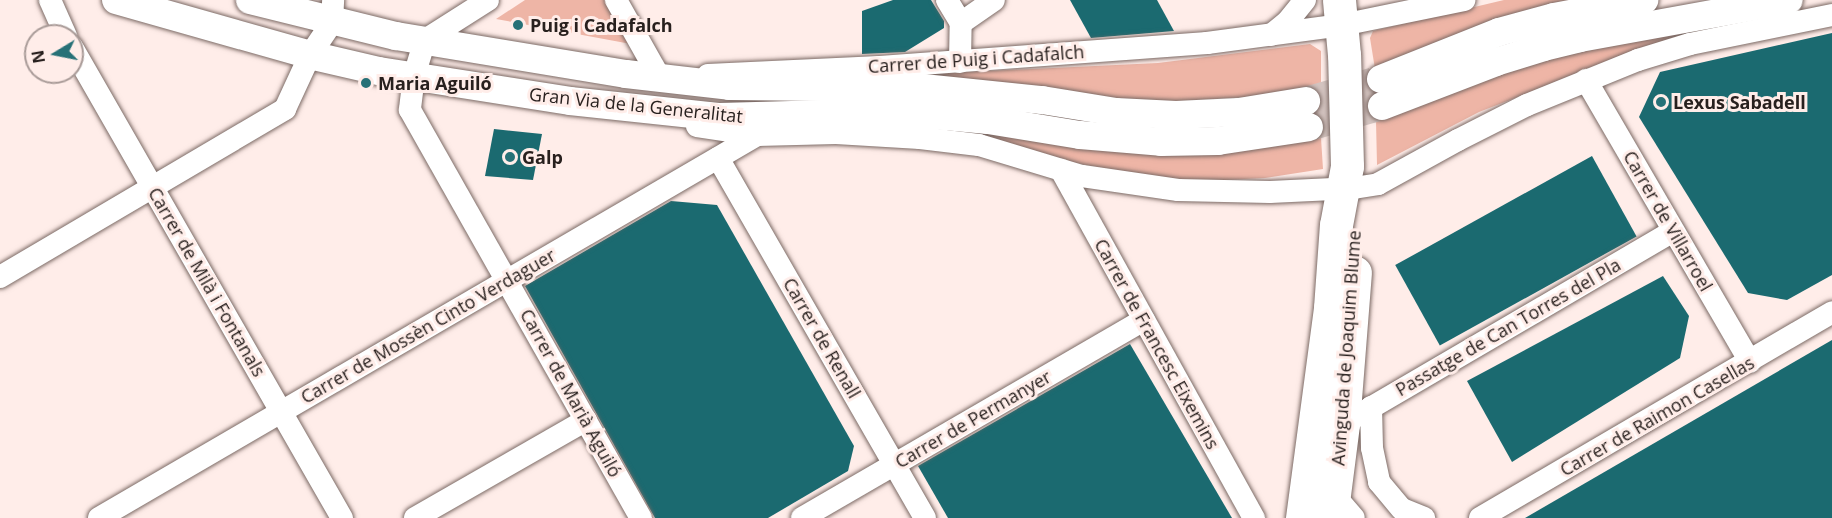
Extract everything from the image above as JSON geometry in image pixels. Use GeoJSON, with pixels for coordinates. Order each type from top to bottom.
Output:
{"type":"FeatureCollection","features":[{"type":"Feature","properties":{"kind":"main road","name":"Avinguda de Joaquim Blume"},"geometry":{"type":"LineString","coordinates":[[1340,12],[1347,181],[1356,237],[1343,424],[1340,510]]}},
{"type":"Feature","properties":{"kind":"main road","name":"Avinguda de Joaquim Blume"},"geometry":{"type":"LineString","coordinates":[[1302,518],[1347,181]]}},
{"type":"Feature","properties":{"kind":"street"},"geometry":{"type":"LineString","coordinates":[[50,0],[61,24]]}},
{"type":"Feature","properties":{"kind":"street","name":"Gran Via de la Generalitat"},"geometry":{"type":"LineString","coordinates":[[116,0],[310,55],[414,76],[570,101],[720,117],[867,113],[934,116],[988,120],[1080,135],[1161,142],[1218,141],[1307,114],[1239,112],[1166,115],[1116,112],[1042,100],[923,88],[778,88],[670,79],[542,62],[425,40],[333,11],[250,0]]}},
{"type":"Feature","properties":{"kind":"street"},"geometry":{"type":"LineString","coordinates":[[425,40],[488,0]]}},
{"type":"Feature","properties":{"kind":"street"},"geometry":{"type":"LineString","coordinates":[[616,0],[670,79]]}},
{"type":"Feature","properties":{"kind":"street"},"geometry":{"type":"LineString","coordinates":[[947,0],[976,11],[960,62]]}},
{"type":"Feature","properties":{"kind":"street"},"geometry":{"type":"LineString","coordinates":[[1271,36],[1288,21],[1305,0]]}},
{"type":"Feature","properties":{"kind":"street","name":"Carrer de Puig i Cadafalch"},"geometry":{"type":"LineString","coordinates":[[670,79],[743,71],[960,62],[1271,36],[1340,12],[1464,0]]}},
{"type":"Feature","properties":{"kind":"street"},"geometry":{"type":"LineString","coordinates":[[1644,0],[1554,17],[1499,32],[1382,92],[1580,38],[1789,0]]}},
{"type":"Feature","properties":{"kind":"street"},"geometry":{"type":"LineString","coordinates":[[0,277],[285,109],[333,11]]}},
{"type":"Feature","properties":{"kind":"street"},"geometry":{"type":"LineString","coordinates":[[645,108],[696,126],[757,135],[836,133],[920,138],[980,145],[1061,170],[1127,184],[1178,190],[1270,192],[1347,181],[1378,184],[1458,140],[1586,80],[1638,60],[1690,44],[1832,15]]}},
{"type":"Feature","properties":{"kind":"street","name":"Carrer de Marià Aguiló"},"geometry":{"type":"LineString","coordinates":[[425,40],[414,76],[410,110],[641,518]]}},
{"type":"Feature","properties":{"kind":"street","name":"Carrer de Milà i Fontanals"},"geometry":{"type":"LineString","coordinates":[[84,68],[342,518]]}},
{"type":"Feature","properties":{"kind":"street","name":"Carrer de Villarroel"},"geometry":{"type":"LineString","coordinates":[[1586,80],[1750,362]]}},
{"type":"Feature","properties":{"kind":"street","name":"Carrer de Mossèn Cinto Verdaguer"},"geometry":{"type":"LineString","coordinates":[[99,518],[757,135]]}},
{"type":"Feature","properties":{"kind":"street","name":"Carrer de Renall"},"geometry":{"type":"LineString","coordinates":[[718,158],[925,518]]}},
{"type":"Feature","properties":{"kind":"street","name":"Carrer de Francesc Eixemins"},"geometry":{"type":"LineString","coordinates":[[1061,170],[1254,518]]}},
{"type":"Feature","properties":{"kind":"street","name":"Passatge de Can Torres del Pla"},"geometry":{"type":"LineString","coordinates":[[1343,424],[1673,231]]}},
{"type":"Feature","properties":{"kind":"street","name":"Carrer de Raimon Casellas"},"geometry":{"type":"LineString","coordinates":[[1480,518],[1832,312]]}},
{"type":"Feature","properties":{"kind":"street","name":"Carrer de Permanyer"},"geometry":{"type":"LineString","coordinates":[[802,518],[1144,320]]}},
{"type":"Feature","properties":{"kind":"street","name":"Avinguda de Joaquim Blume"},"geometry":{"type":"LineString","coordinates":[[1324,348],[1328,393],[1325,462],[1340,510]]}},
{"type":"Feature","properties":{"kind":"street"},"geometry":{"type":"LineString","coordinates":[[1371,407],[1372,448],[1379,482],[1402,509],[1424,518]]}},
{"type":"Feature","properties":{"kind":"street"},"geometry":{"type":"LineString","coordinates":[[415,518],[586,420]]}},
{"type":"Feature","properties":{"kind":"shaded area"},"geometry":{"type":"Polygon","coordinates":[[[525,0],[607,0],[631,44],[496,19],[525,0]]]}},
{"type":"Feature","properties":{"kind":"shaded area"},"geometry":{"type":"Polygon","coordinates":[[[1504,0],[1590,0],[1375,69],[1370,38],[1373,31],[1504,0]]]}},
{"type":"Feature","properties":{"kind":"shaded area"},"geometry":{"type":"Polygon","coordinates":[[[1744,20],[1589,69],[1479,112],[1377,165],[1376,121],[1428,99],[1536,61],[1744,20]]]}},
{"type":"Feature","properties":{"kind":"shaded area"},"geometry":{"type":"Polygon","coordinates":[[[1310,44],[1321,51],[1321,85],[1263,96],[1147,103],[880,76],[1158,63],[1310,44]]]}},
{"type":"Feature","properties":{"kind":"shaded area"},"geometry":{"type":"Polygon","coordinates":[[[971,128],[1264,147],[1321,138],[1323,169],[1265,178],[1204,181],[1149,177],[1055,159],[956,134],[971,128]]]}},
{"type":"Feature","properties":{"kind":"building"},"geometry":{"type":"Polygon","coordinates":[[[893,0],[931,0],[944,21],[944,28],[905,52],[862,54],[862,11],[893,0]]]}},
{"type":"Feature","properties":{"kind":"building"},"geometry":{"type":"Polygon","coordinates":[[[1070,0],[1157,0],[1174,31],[1091,38],[1070,0]]]}},
{"type":"Feature","properties":{"kind":"building"},"geometry":{"type":"Polygon","coordinates":[[[1832,33],[1832,275],[1787,300],[1748,293],[1639,117],[1660,72],[1832,33]]]}},
{"type":"Feature","properties":{"kind":"building"},"geometry":{"type":"Polygon","coordinates":[[[494,129],[542,134],[533,180],[485,176],[494,129]]]}},
{"type":"Feature","properties":{"kind":"building"},"geometry":{"type":"Polygon","coordinates":[[[1592,156],[1637,236],[1440,346],[1395,265],[1592,156]]]}},
{"type":"Feature","properties":{"kind":"building"},"geometry":{"type":"Polygon","coordinates":[[[671,201],[717,205],[854,446],[848,471],[768,518],[655,518],[525,286],[671,201]]]}},
{"type":"Feature","properties":{"kind":"building"},"geometry":{"type":"Polygon","coordinates":[[[1663,276],[1689,316],[1680,358],[1512,462],[1467,381],[1663,276]]]}},
{"type":"Feature","properties":{"kind":"building"},"geometry":{"type":"Polygon","coordinates":[[[1832,340],[1832,518],[1525,518],[1832,340]]]}},
{"type":"Feature","properties":{"kind":"building"},"geometry":{"type":"Polygon","coordinates":[[[1130,344],[1232,518],[948,518],[918,466],[1130,344]]]}},
{"type":"Feature","properties":{"kind":"tunnel"},"geometry":{"type":"LineString","coordinates":[[1306,101],[1381,79]]}},
{"type":"Feature","properties":{"kind":"tunnel"},"geometry":{"type":"LineString","coordinates":[[1309,127],[1382,106]]}},
{"type":"Feature","properties":{"kind":"place","name":"Puig i Cadafalch"},"geometry":{"type":"Point","coordinates":[518,25]}},
{"type":"Feature","properties":{"kind":"place","name":"Maria Aguiló"},"geometry":{"type":"Point","coordinates":[366,83]}},
{"type":"Feature","properties":{"kind":"place","name":"Lexus Sabadell"},"geometry":{"type":"Point","coordinates":[1661,102]}},
{"type":"Feature","properties":{"kind":"place","name":"Galp"},"geometry":{"type":"Point","coordinates":[510,157]}}]}
